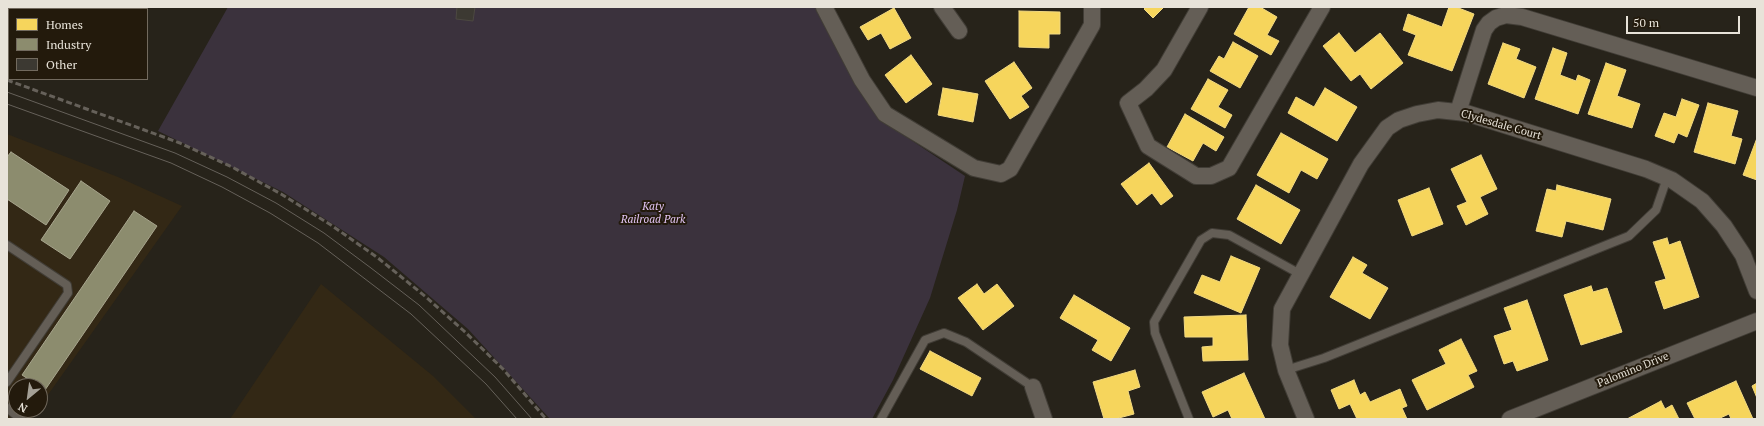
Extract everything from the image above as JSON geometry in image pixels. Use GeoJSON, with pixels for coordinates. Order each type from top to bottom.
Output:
{"type":"FeatureCollection","features":[{"type":"Feature","properties":{"kind":"street"},"geometry":{"type":"LineString","coordinates":[[824,7],[862,80],[885,114],[974,168],[1001,174],[1010,169],[1092,25],[1092,7]]}},
{"type":"Feature","properties":{"kind":"street"},"geometry":{"type":"LineString","coordinates":[[942,7],[959,31]]}},
{"type":"Feature","properties":{"kind":"street"},"geometry":{"type":"LineString","coordinates":[[1200,7],[1164,70],[1146,89],[1128,103],[1148,146],[1196,176],[1211,176],[1229,168],[1322,7]]}},
{"type":"Feature","properties":{"kind":"street"},"geometry":{"type":"LineString","coordinates":[[1458,112],[1484,30],[1489,23],[1496,18],[1506,15],[1522,17],[1757,88]]}},
{"type":"Feature","properties":{"kind":"street","name":"Clydesdale Court"},"geometry":{"type":"LineString","coordinates":[[1306,419],[1286,370],[1280,345],[1282,309],[1361,164],[1387,128],[1399,120],[1417,114],[1438,110],[1466,113],[1646,169],[1667,178],[1702,201],[1724,226],[1743,255],[1757,291]]}},
{"type":"Feature","properties":{"kind":"street","name":"Palomino Drive"},"geometry":{"type":"LineString","coordinates":[[1510,419],[1757,321]]}},
{"type":"Feature","properties":{"kind":"street"},"geometry":{"type":"LineString","coordinates":[[1033,387],[1044,419]]}},
{"type":"Feature","properties":{"kind":"lane"},"geometry":{"type":"LineString","coordinates":[[1286,370],[1324,358],[1629,236],[1656,210],[1667,178]]}},
{"type":"Feature","properties":{"kind":"lane"},"geometry":{"type":"LineString","coordinates":[[1188,419],[1155,333],[1154,322],[1201,240],[1212,233],[1229,235],[1300,274]]}},
{"type":"Feature","properties":{"kind":"lane"},"geometry":{"type":"LineString","coordinates":[[7,245],[67,285],[68,293],[7,382]]}},
{"type":"Feature","properties":{"kind":"lane"},"geometry":{"type":"LineString","coordinates":[[880,419],[926,340],[944,333],[966,342],[1033,387]]}},
{"type":"Feature","properties":{"kind":"lane"},"geometry":{"type":"LineString","coordinates":[[7,408],[21,419]]}},
{"type":"Feature","properties":{"kind":"shaded area"},"geometry":{"type":"Polygon","coordinates":[[[7,134],[118,177],[182,206],[48,395],[48,378],[8,378],[8,418],[34,419],[7,419],[7,134]]]}},
{"type":"Feature","properties":{"kind":"shaded area"},"geometry":{"type":"Polygon","coordinates":[[[321,284],[433,376],[476,419],[230,419],[321,284]]]}},
{"type":"Feature","properties":{"kind":"green space","name":"Katy Railroad Park"},"geometry":{"type":"Polygon","coordinates":[[[228,7],[818,7],[887,124],[965,176],[957,210],[930,298],[893,380],[872,419],[550,419],[468,329],[384,257],[283,192],[158,131],[228,7]]]}},
{"type":"Feature","properties":{"kind":"building: Homes"},"geometry":{"type":"Polygon","coordinates":[[[1146,7],[1164,7],[1153,18],[1144,9],[1146,7]]]}},
{"type":"Feature","properties":{"kind":"building: Homes"},"geometry":{"type":"Polygon","coordinates":[[[1249,7],[1260,7],[1277,17],[1267,35],[1279,41],[1271,55],[1234,34],[1249,7]]]}},
{"type":"Feature","properties":{"kind":"building: Homes"},"geometry":{"type":"Polygon","coordinates":[[[1449,7],[1456,7],[1474,14],[1452,71],[1408,55],[1416,35],[1403,30],[1408,14],[1442,27],[1449,7]]]}},
{"type":"Feature","properties":{"kind":"building: Homes"},"geometry":{"type":"Polygon","coordinates":[[[894,8],[911,38],[890,49],[881,33],[868,40],[860,27],[894,8]]]}},
{"type":"Feature","properties":{"kind":"building: Homes"},"geometry":{"type":"Polygon","coordinates":[[[1019,11],[1060,12],[1060,34],[1049,34],[1049,48],[1019,47],[1019,11]]]}},
{"type":"Feature","properties":{"kind":"building: Homes"},"geometry":{"type":"Polygon","coordinates":[[[1339,33],[1355,53],[1380,33],[1403,63],[1371,89],[1360,74],[1351,81],[1323,46],[1339,33]]]}},
{"type":"Feature","properties":{"kind":"building: Homes"},"geometry":{"type":"Polygon","coordinates":[[[1233,42],[1258,56],[1240,88],[1210,71],[1219,56],[1224,59],[1233,42]]]}},
{"type":"Feature","properties":{"kind":"building: Homes"},"geometry":{"type":"Polygon","coordinates":[[[1503,43],[1520,49],[1516,59],[1536,67],[1524,98],[1488,84],[1503,43]]]}},
{"type":"Feature","properties":{"kind":"building: Homes"},"geometry":{"type":"Polygon","coordinates":[[[1553,48],[1567,53],[1560,75],[1576,81],[1578,75],[1590,80],[1578,114],[1535,99],[1553,48]]]}},
{"type":"Feature","properties":{"kind":"building: Homes"},"geometry":{"type":"Polygon","coordinates":[[[911,55],[932,84],[906,103],[885,75],[911,55]]]}},
{"type":"Feature","properties":{"kind":"building: Homes"},"geometry":{"type":"Polygon","coordinates":[[[1014,62],[1032,88],[1021,96],[1029,107],[1010,119],[985,81],[1014,62]]]}},
{"type":"Feature","properties":{"kind":"building: Homes"},"geometry":{"type":"Polygon","coordinates":[[[1606,63],[1626,70],[1617,96],[1640,104],[1632,128],[1588,114],[1606,63]]]}},
{"type":"Feature","properties":{"kind":"building: Homes"},"geometry":{"type":"Polygon","coordinates":[[[1208,79],[1228,90],[1218,107],[1232,115],[1225,128],[1191,109],[1208,79]]]}},
{"type":"Feature","properties":{"kind":"building: Homes"},"geometry":{"type":"Polygon","coordinates":[[[943,88],[978,94],[973,122],[938,115],[943,88]]]}},
{"type":"Feature","properties":{"kind":"building: Homes"},"geometry":{"type":"Polygon","coordinates":[[[1325,88],[1357,107],[1337,141],[1288,113],[1296,97],[1314,107],[1325,88]]]}},
{"type":"Feature","properties":{"kind":"building: Homes"},"geometry":{"type":"Polygon","coordinates":[[[1682,99],[1699,105],[1687,137],[1678,133],[1674,143],[1655,136],[1664,113],[1676,117],[1682,99]]]}},
{"type":"Feature","properties":{"kind":"building: Homes"},"geometry":{"type":"Polygon","coordinates":[[[1708,103],[1738,111],[1731,136],[1742,139],[1735,164],[1694,152],[1708,103]]]}},
{"type":"Feature","properties":{"kind":"building: Homes"},"geometry":{"type":"Polygon","coordinates":[[[1185,114],[1224,137],[1216,151],[1203,143],[1193,161],[1167,147],[1185,114]]]}},
{"type":"Feature","properties":{"kind":"building: Homes"},"geometry":{"type":"Polygon","coordinates":[[[1281,133],[1328,159],[1317,179],[1301,170],[1289,193],[1257,175],[1281,133]]]}},
{"type":"Feature","properties":{"kind":"building: Homes"},"geometry":{"type":"Polygon","coordinates":[[[1757,138],[1757,180],[1743,175],[1757,138]]]}},
{"type":"Feature","properties":{"kind":"building: Homes"},"geometry":{"type":"Polygon","coordinates":[[[1481,155],[1497,189],[1480,197],[1488,214],[1466,225],[1457,206],[1467,202],[1451,169],[1481,155]]]}},
{"type":"Feature","properties":{"kind":"building: Homes"},"geometry":{"type":"Polygon","coordinates":[[[1149,163],[1173,196],[1161,205],[1152,193],[1137,205],[1121,184],[1149,163]]]}},
{"type":"Feature","properties":{"kind":"building: Homes"},"geometry":{"type":"Polygon","coordinates":[[[1256,185],[1300,210],[1281,244],[1237,219],[1256,185]]]}},
{"type":"Feature","properties":{"kind":"building: Homes"},"geometry":{"type":"Polygon","coordinates":[[[1557,185],[1611,199],[1603,230],[1566,221],[1562,237],[1536,231],[1547,189],[1556,191],[1557,185]]]}},
{"type":"Feature","properties":{"kind":"building: Homes"},"geometry":{"type":"Polygon","coordinates":[[[1429,188],[1443,224],[1412,236],[1398,200],[1429,188]]]}},
{"type":"Feature","properties":{"kind":"building: Homes"},"geometry":{"type":"Polygon","coordinates":[[[1667,238],[1669,245],[1680,241],[1699,297],[1664,309],[1655,282],[1666,279],[1653,242],[1667,238]]]}},
{"type":"Feature","properties":{"kind":"building: Homes"},"geometry":{"type":"Polygon","coordinates":[[[1231,256],[1260,268],[1241,313],[1194,293],[1202,275],[1220,282],[1231,256]]]}},
{"type":"Feature","properties":{"kind":"building: Homes"},"geometry":{"type":"Polygon","coordinates":[[[1353,257],[1367,265],[1362,273],[1388,288],[1370,319],[1330,297],[1353,257]]]}},
{"type":"Feature","properties":{"kind":"building: Homes"},"geometry":{"type":"Polygon","coordinates":[[[977,284],[984,294],[997,284],[1014,306],[983,330],[958,298],[977,284]]]}},
{"type":"Feature","properties":{"kind":"building: Homes"},"geometry":{"type":"Polygon","coordinates":[[[1591,286],[1593,292],[1607,288],[1622,332],[1581,345],[1564,295],[1591,286]]]}},
{"type":"Feature","properties":{"kind":"building: Homes"},"geometry":{"type":"Polygon","coordinates":[[[1074,295],[1130,328],[1111,361],[1092,350],[1098,340],[1060,318],[1074,295]]]}},
{"type":"Feature","properties":{"kind":"building: Homes"},"geometry":{"type":"Polygon","coordinates":[[[1527,300],[1548,360],[1517,371],[1513,361],[1504,364],[1494,336],[1512,330],[1504,308],[1527,300]]]}},
{"type":"Feature","properties":{"kind":"building: Homes"},"geometry":{"type":"Polygon","coordinates":[[[1246,315],[1248,360],[1203,361],[1202,347],[1213,346],[1213,337],[1185,337],[1184,317],[1246,315]]]}},
{"type":"Feature","properties":{"kind":"building: Homes"},"geometry":{"type":"Polygon","coordinates":[[[1461,339],[1477,371],[1468,375],[1474,387],[1427,410],[1412,380],[1446,364],[1439,350],[1461,339]]]}},
{"type":"Feature","properties":{"kind":"building: Homes"},"geometry":{"type":"Polygon","coordinates":[[[930,351],[981,378],[972,396],[920,369],[930,351]]]}},
{"type":"Feature","properties":{"kind":"building: Homes"},"geometry":{"type":"Polygon","coordinates":[[[1135,370],[1140,387],[1128,391],[1134,414],[1115,419],[1104,419],[1093,382],[1135,370]]]}},
{"type":"Feature","properties":{"kind":"building: Homes"},"geometry":{"type":"Polygon","coordinates":[[[1244,373],[1265,419],[1232,419],[1228,410],[1213,417],[1202,392],[1244,373]]]}},
{"type":"Feature","properties":{"kind":"building: Homes"},"geometry":{"type":"Polygon","coordinates":[[[1354,380],[1360,395],[1365,392],[1370,402],[1400,389],[1407,406],[1402,408],[1407,419],[1357,419],[1350,404],[1339,409],[1331,390],[1354,380]]]}},
{"type":"Feature","properties":{"kind":"building: Homes"},"geometry":{"type":"Polygon","coordinates":[[[1736,381],[1753,419],[1731,419],[1729,414],[1718,419],[1695,419],[1687,403],[1736,381]]]}},
{"type":"Feature","properties":{"kind":"building: Homes"},"geometry":{"type":"Polygon","coordinates":[[[1757,383],[1757,398],[1752,386],[1757,383]]]}},
{"type":"Feature","properties":{"kind":"building: Homes"},"geometry":{"type":"Polygon","coordinates":[[[1661,401],[1665,409],[1672,405],[1679,419],[1627,419],[1661,401]]]}},
{"type":"Feature","properties":{"kind":"building: Industry"},"geometry":{"type":"Polygon","coordinates":[[[11,152],[69,190],[46,225],[7,199],[7,157],[11,152]]]}},
{"type":"Feature","properties":{"kind":"building: Industry"},"geometry":{"type":"Polygon","coordinates":[[[81,181],[110,201],[70,259],[41,240],[81,181]]]}},
{"type":"Feature","properties":{"kind":"building: Industry"},"geometry":{"type":"Polygon","coordinates":[[[134,211],[157,226],[48,386],[48,378],[27,378],[22,375],[134,211]]]}},
{"type":"Feature","properties":{"kind":"building: Other"},"geometry":{"type":"Polygon","coordinates":[[[457,7],[475,7],[473,21],[456,19],[457,7]]]}},
{"type":"Feature","properties":{"kind":"tram line"},"geometry":{"type":"LineString","coordinates":[[7,92],[175,153],[227,177],[276,203],[324,233],[419,305],[495,377],[532,419]]}},
{"type":"Feature","properties":{"kind":"tram line"},"geometry":{"type":"LineString","coordinates":[[7,104],[171,163],[222,187],[270,213],[318,243],[411,314],[486,384],[517,419]]}},
{"type":"Feature","properties":{"kind":"railway"},"geometry":{"type":"LineString","coordinates":[[7,80],[180,143],[232,167],[281,194],[331,225],[378,258],[426,297],[464,331],[503,369],[546,419]]}}]}
